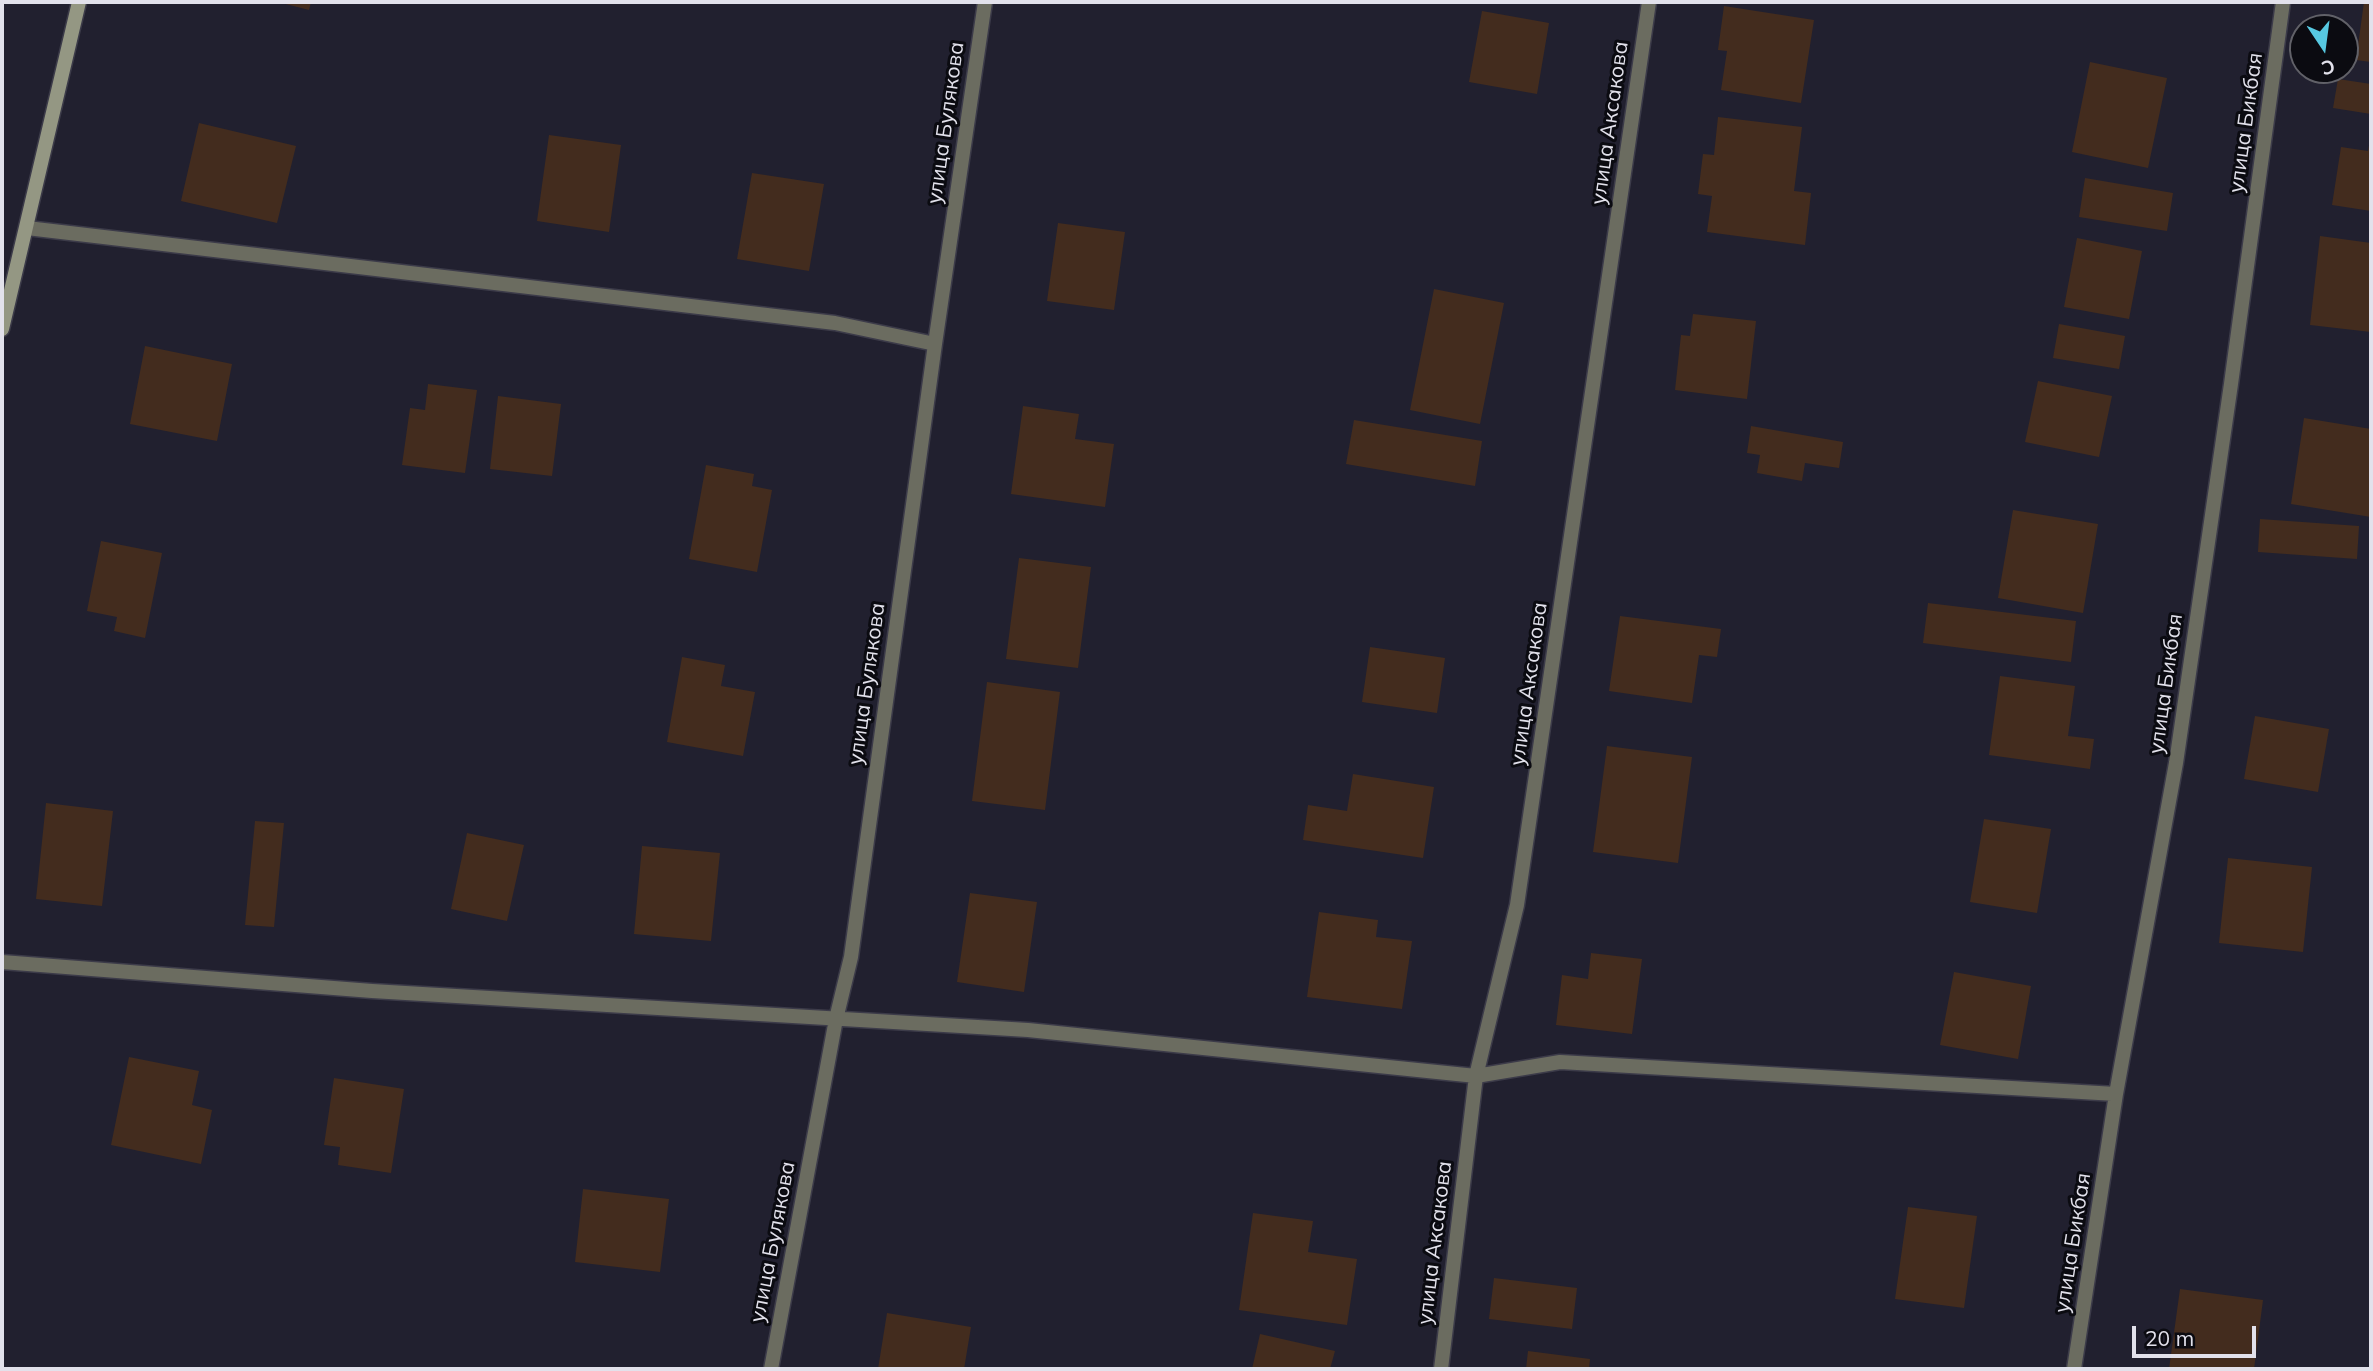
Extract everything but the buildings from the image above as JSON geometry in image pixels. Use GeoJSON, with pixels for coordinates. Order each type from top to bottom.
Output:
{"type":"FeatureCollection","features":[{"type":"Feature","properties":{"kind":"main road"},"geometry":{"type":"LineString","coordinates":[[2,329],[79,2]]}},
{"type":"Feature","properties":{"kind":"street","name":"улица Булякова"},"geometry":{"type":"LineString","coordinates":[[771,1369],[836,1019],[851,957],[985,2]]}},
{"type":"Feature","properties":{"kind":"street","name":"улица Аксакова"},"geometry":{"type":"LineString","coordinates":[[1441,1369],[1476,1076],[1517,905],[1649,2]]}},
{"type":"Feature","properties":{"kind":"street","name":"улица Бикбая"},"geometry":{"type":"LineString","coordinates":[[2074,1369],[2116,1094],[2176,762],[2283,2]]}},
{"type":"Feature","properties":{"kind":"street"},"geometry":{"type":"LineString","coordinates":[[27,228],[835,323],[935,344]]}},
{"type":"Feature","properties":{"kind":"street"},"geometry":{"type":"LineString","coordinates":[[2,962],[372,991],[1028,1030],[1476,1076],[1560,1062],[2116,1094]]}}]}
